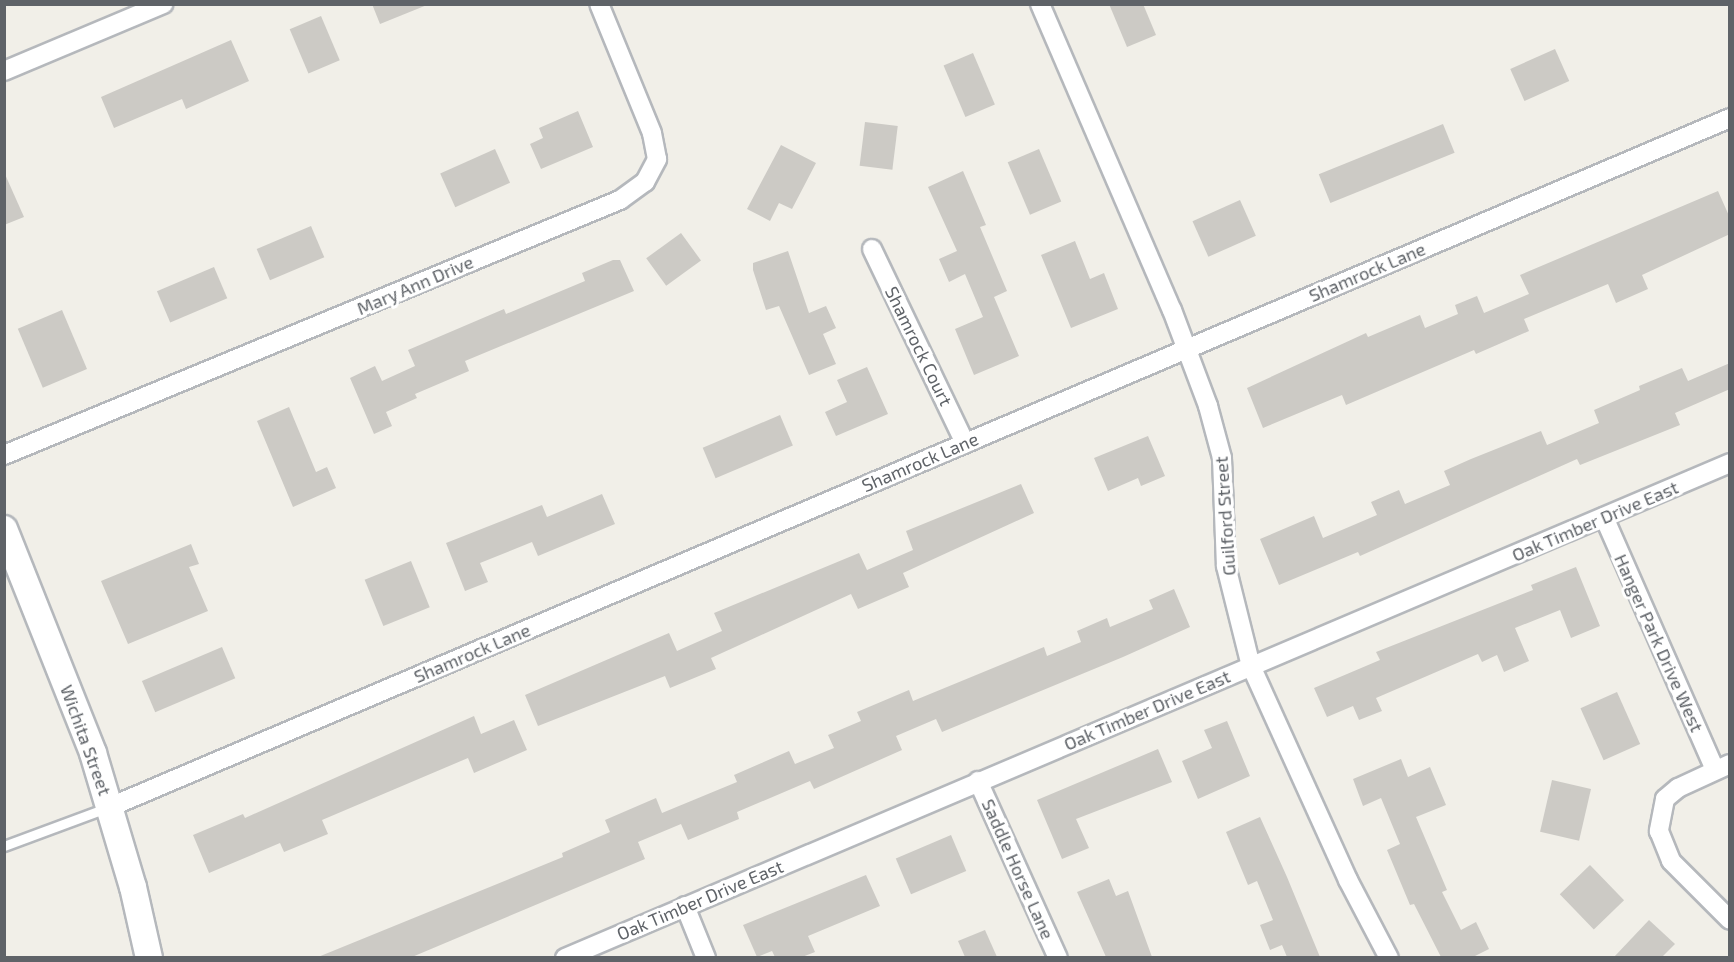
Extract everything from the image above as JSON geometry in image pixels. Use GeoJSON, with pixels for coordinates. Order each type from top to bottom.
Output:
{"type":"FeatureCollection","features":[{"type":"Feature","properties":{"kind":"main road","name":"Wichita Street"},"geometry":{"type":"LineString","coordinates":[[4,528],[93,753],[110,807],[149,957]]}},
{"type":"Feature","properties":{"kind":"street"},"geometry":{"type":"LineString","coordinates":[[6,67],[163,4]]}},
{"type":"Feature","properties":{"kind":"street","name":"Mary Ann Drive"},"geometry":{"type":"LineString","coordinates":[[4,455],[620,200],[645,182],[657,159],[652,133],[599,4]]}},
{"type":"Feature","properties":{"kind":"street","name":"Guilford Street"},"geometry":{"type":"LineString","coordinates":[[1040,4],[1208,406],[1222,458],[1226,566],[1251,666],[1348,880],[1389,957]]}},
{"type":"Feature","properties":{"kind":"street","name":"Shamrock Lane"},"geometry":{"type":"LineString","coordinates":[[110,807],[1730,118]]}},
{"type":"Feature","properties":{"kind":"street","name":"Shamrock Court"},"geometry":{"type":"LineString","coordinates":[[872,249],[965,443]]}},
{"type":"Feature","properties":{"kind":"street","name":"Oak Timber Drive East"},"geometry":{"type":"LineString","coordinates":[[565,957],[1730,464]]}},
{"type":"Feature","properties":{"kind":"street","name":"Hanger Park Drive West"},"geometry":{"type":"LineString","coordinates":[[1604,517],[1722,767]]}},
{"type":"Feature","properties":{"kind":"street"},"geometry":{"type":"LineString","coordinates":[[1722,767],[1665,800],[1659,831],[1671,861],[1730,920]]}},
{"type":"Feature","properties":{"kind":"street","name":"Saddle Horse Lane"},"geometry":{"type":"LineString","coordinates":[[978,781],[1058,957]]}},
{"type":"Feature","properties":{"kind":"street"},"geometry":{"type":"LineString","coordinates":[[685,906],[706,957]]}},
{"type":"Feature","properties":{"kind":"lane"},"geometry":{"type":"LineString","coordinates":[[4,846],[110,807]]}},
{"type":"Feature","properties":{"kind":"building"},"geometry":{"type":"Polygon","coordinates":[[[372,4],[427,4],[427,5],[380,24],[372,4]]]}},
{"type":"Feature","properties":{"kind":"building"},"geometry":{"type":"Polygon","coordinates":[[[1109,4],[1143,4],[1156,35],[1127,47],[1109,4]]]}},
{"type":"Feature","properties":{"kind":"building"},"geometry":{"type":"Polygon","coordinates":[[[321,16],[340,60],[308,73],[290,29],[321,16]]]}},
{"type":"Feature","properties":{"kind":"building"},"geometry":{"type":"Polygon","coordinates":[[[231,40],[249,81],[186,109],[182,99],[114,128],[101,97],[231,40]]]}},
{"type":"Feature","properties":{"kind":"building"},"geometry":{"type":"Polygon","coordinates":[[[1555,49],[1569,81],[1524,101],[1510,69],[1555,49]]]}},
{"type":"Feature","properties":{"kind":"building"},"geometry":{"type":"Polygon","coordinates":[[[973,53],[995,105],[965,117],[944,66],[973,53]]]}},
{"type":"Feature","properties":{"kind":"building"},"geometry":{"type":"Polygon","coordinates":[[[578,111],[593,147],[541,169],[530,144],[543,138],[539,128],[578,111]]]}},
{"type":"Feature","properties":{"kind":"building"},"geometry":{"type":"Polygon","coordinates":[[[865,122],[898,126],[892,170],[860,166],[865,122]]]}},
{"type":"Feature","properties":{"kind":"building"},"geometry":{"type":"Polygon","coordinates":[[[1443,124],[1455,153],[1330,203],[1319,174],[1443,124]]]}},
{"type":"Feature","properties":{"kind":"building"},"geometry":{"type":"Polygon","coordinates":[[[781,145],[816,163],[792,209],[779,203],[770,221],[747,209],[781,145]]]}},
{"type":"Feature","properties":{"kind":"building"},"geometry":{"type":"Polygon","coordinates":[[[495,149],[510,183],[455,207],[440,173],[495,149]]]}},
{"type":"Feature","properties":{"kind":"building"},"geometry":{"type":"Polygon","coordinates":[[[1039,149],[1061,201],[1030,215],[1008,162],[1039,149]]]}},
{"type":"Feature","properties":{"kind":"building"},"geometry":{"type":"Polygon","coordinates":[[[963,171],[986,225],[980,227],[1007,291],[994,297],[1019,356],[974,375],[955,329],[983,317],[965,274],[949,282],[939,259],[957,251],[928,187],[963,171]]]}},
{"type":"Feature","properties":{"kind":"building"},"geometry":{"type":"Polygon","coordinates":[[[4,172],[24,217],[4,225],[4,172]]]}},
{"type":"Feature","properties":{"kind":"building"},"geometry":{"type":"Polygon","coordinates":[[[1718,191],[1730,218],[1730,234],[1642,275],[1648,289],[1616,303],[1608,284],[1524,319],[1529,331],[1476,354],[1474,350],[1346,405],[1342,395],[1263,428],[1247,388],[1366,333],[1368,337],[1420,315],[1425,328],[1458,314],[1455,305],[1477,296],[1484,313],[1529,294],[1520,275],[1718,191]]]}},
{"type":"Feature","properties":{"kind":"building"},"geometry":{"type":"Polygon","coordinates":[[[1240,200],[1256,236],[1208,257],[1192,221],[1240,200]]]}},
{"type":"Feature","properties":{"kind":"building"},"geometry":{"type":"Polygon","coordinates":[[[311,226],[324,257],[270,280],[257,249],[311,226]]]}},
{"type":"Feature","properties":{"kind":"building"},"geometry":{"type":"Polygon","coordinates":[[[681,233],[701,261],[666,286],[646,258],[681,233]]]}},
{"type":"Feature","properties":{"kind":"building"},"geometry":{"type":"Polygon","coordinates":[[[1075,241],[1090,279],[1104,273],[1118,309],[1071,328],[1041,255],[1075,241]]]}},
{"type":"Feature","properties":{"kind":"building"},"geometry":{"type":"Polygon","coordinates":[[[788,251],[809,313],[826,306],[836,328],[823,334],[836,364],[809,375],[779,306],[766,310],[753,270],[753,263],[788,251]]]}},
{"type":"Feature","properties":{"kind":"building"},"geometry":{"type":"Polygon","coordinates":[[[613,260],[620,260],[634,291],[465,361],[469,371],[415,394],[417,398],[386,412],[392,426],[374,434],[350,378],[375,366],[382,381],[415,366],[408,350],[504,309],[506,314],[585,281],[582,273],[613,260]]]}},
{"type":"Feature","properties":{"kind":"building"},"geometry":{"type":"Polygon","coordinates":[[[214,267],[227,298],[170,323],[157,291],[214,267]]]}},
{"type":"Feature","properties":{"kind":"building"},"geometry":{"type":"Polygon","coordinates":[[[62,310],[87,369],[43,388],[18,329],[62,310]]]}},
{"type":"Feature","properties":{"kind":"building"},"geometry":{"type":"Polygon","coordinates":[[[1730,363],[1730,389],[1675,413],[1680,425],[1580,465],[1577,459],[1360,556],[1358,552],[1279,585],[1260,539],[1314,516],[1323,538],[1377,515],[1371,502],[1399,490],[1405,504],[1450,485],[1444,471],[1471,459],[1541,431],[1547,445],[1599,423],[1594,410],[1640,390],[1639,386],[1682,368],[1688,381],[1730,363]]]}},
{"type":"Feature","properties":{"kind":"building"},"geometry":{"type":"Polygon","coordinates":[[[867,367],[888,414],[836,436],[825,412],[847,402],[837,380],[867,367]]]}},
{"type":"Feature","properties":{"kind":"building"},"geometry":{"type":"Polygon","coordinates":[[[289,407],[316,472],[327,467],[336,488],[293,507],[257,421],[289,407]]]}},
{"type":"Feature","properties":{"kind":"building"},"geometry":{"type":"Polygon","coordinates":[[[780,415],[793,445],[716,478],[703,448],[780,415]]]}},
{"type":"Feature","properties":{"kind":"building"},"geometry":{"type":"Polygon","coordinates":[[[1148,436],[1165,476],[1141,486],[1138,478],[1108,491],[1094,458],[1148,436]]]}},
{"type":"Feature","properties":{"kind":"building"},"geometry":{"type":"Polygon","coordinates":[[[1021,484],[1034,513],[903,573],[909,587],[858,609],[851,594],[711,658],[716,669],[670,688],[665,676],[538,726],[525,695],[669,633],[677,651],[722,631],[714,613],[859,553],[867,570],[913,550],[906,531],[1021,484]]]}},
{"type":"Feature","properties":{"kind":"building"},"geometry":{"type":"Polygon","coordinates":[[[602,494],[615,524],[538,556],[532,542],[480,563],[488,582],[465,591],[446,543],[542,505],[547,517],[602,494]]]}},
{"type":"Feature","properties":{"kind":"building"},"geometry":{"type":"Polygon","coordinates":[[[191,544],[199,564],[189,567],[208,611],[128,644],[101,581],[191,544]]]}},
{"type":"Feature","properties":{"kind":"building"},"geometry":{"type":"Polygon","coordinates":[[[411,561],[430,607],[383,626],[365,580],[411,561]]]}},
{"type":"Feature","properties":{"kind":"building"},"geometry":{"type":"Polygon","coordinates":[[[1576,567],[1600,626],[1571,638],[1560,610],[1515,628],[1529,661],[1504,672],[1497,655],[1482,662],[1478,654],[1376,698],[1382,711],[1359,720],[1353,706],[1327,717],[1314,688],[1380,660],[1376,652],[1533,590],[1531,585],[1576,567]]]}},
{"type":"Feature","properties":{"kind":"building"},"geometry":{"type":"Polygon","coordinates":[[[1174,589],[1190,627],[1123,657],[942,732],[936,719],[896,736],[902,750],[814,789],[810,781],[737,812],[739,819],[688,840],[681,824],[638,842],[645,859],[412,957],[318,957],[563,857],[562,853],[610,832],[605,820],[656,798],[662,813],[737,782],[734,775],[789,751],[795,764],[834,748],[828,735],[861,721],[857,712],[909,690],[913,701],[1044,647],[1047,656],[1081,642],[1077,631],[1107,618],[1110,627],[1153,609],[1149,600],[1174,589]]]}},
{"type":"Feature","properties":{"kind":"building"},"geometry":{"type":"Polygon","coordinates":[[[222,647],[235,678],[155,712],[142,681],[222,647]]]}},
{"type":"Feature","properties":{"kind":"building"},"geometry":{"type":"Polygon","coordinates":[[[1617,692],[1640,744],[1604,760],[1580,708],[1617,692]]]}},
{"type":"Feature","properties":{"kind":"building"},"geometry":{"type":"Polygon","coordinates":[[[474,716],[481,734],[514,720],[527,750],[474,773],[468,758],[322,820],[328,834],[284,852],[280,843],[209,873],[193,835],[243,814],[245,818],[474,716]]]}},
{"type":"Feature","properties":{"kind":"building"},"geometry":{"type":"Polygon","coordinates":[[[1227,721],[1250,776],[1198,799],[1182,761],[1212,748],[1204,730],[1227,721]]]}},
{"type":"Feature","properties":{"kind":"building"},"geometry":{"type":"Polygon","coordinates":[[[1158,749],[1172,782],[1076,819],[1089,848],[1062,859],[1037,800],[1158,749]]]}},
{"type":"Feature","properties":{"kind":"building"},"geometry":{"type":"Polygon","coordinates":[[[1401,759],[1408,777],[1430,767],[1446,805],[1416,817],[1447,890],[1442,892],[1461,930],[1476,922],[1489,949],[1473,957],[1441,957],[1414,904],[1410,905],[1387,850],[1400,844],[1381,798],[1363,806],[1353,779],[1401,759]]]}},
{"type":"Feature","properties":{"kind":"building"},"geometry":{"type":"Polygon","coordinates":[[[1552,780],[1591,789],[1579,841],[1540,832],[1552,780]]]}},
{"type":"Feature","properties":{"kind":"building"},"geometry":{"type":"Polygon","coordinates":[[[1260,817],[1320,957],[1287,957],[1282,945],[1270,950],[1260,925],[1273,920],[1257,881],[1248,885],[1226,832],[1260,817]]]}},
{"type":"Feature","properties":{"kind":"building"},"geometry":{"type":"Polygon","coordinates":[[[951,835],[966,871],[911,894],[896,858],[951,835]]]}},
{"type":"Feature","properties":{"kind":"building"},"geometry":{"type":"Polygon","coordinates":[[[1590,865],[1624,900],[1594,929],[1560,894],[1590,865]]]}},
{"type":"Feature","properties":{"kind":"building"},"geometry":{"type":"Polygon","coordinates":[[[866,875],[880,906],[808,936],[815,952],[802,957],[775,957],[772,951],[757,957],[743,925],[866,875]]]}},
{"type":"Feature","properties":{"kind":"building"},"geometry":{"type":"Polygon","coordinates":[[[1109,879],[1116,896],[1128,891],[1152,957],[1106,957],[1077,892],[1109,879]]]}},
{"type":"Feature","properties":{"kind":"building"},"geometry":{"type":"Polygon","coordinates":[[[1649,920],[1675,944],[1662,957],[1614,957],[1649,920]]]}},
{"type":"Feature","properties":{"kind":"building"},"geometry":{"type":"Polygon","coordinates":[[[985,930],[997,957],[965,957],[958,941],[985,930]]]}}]}
